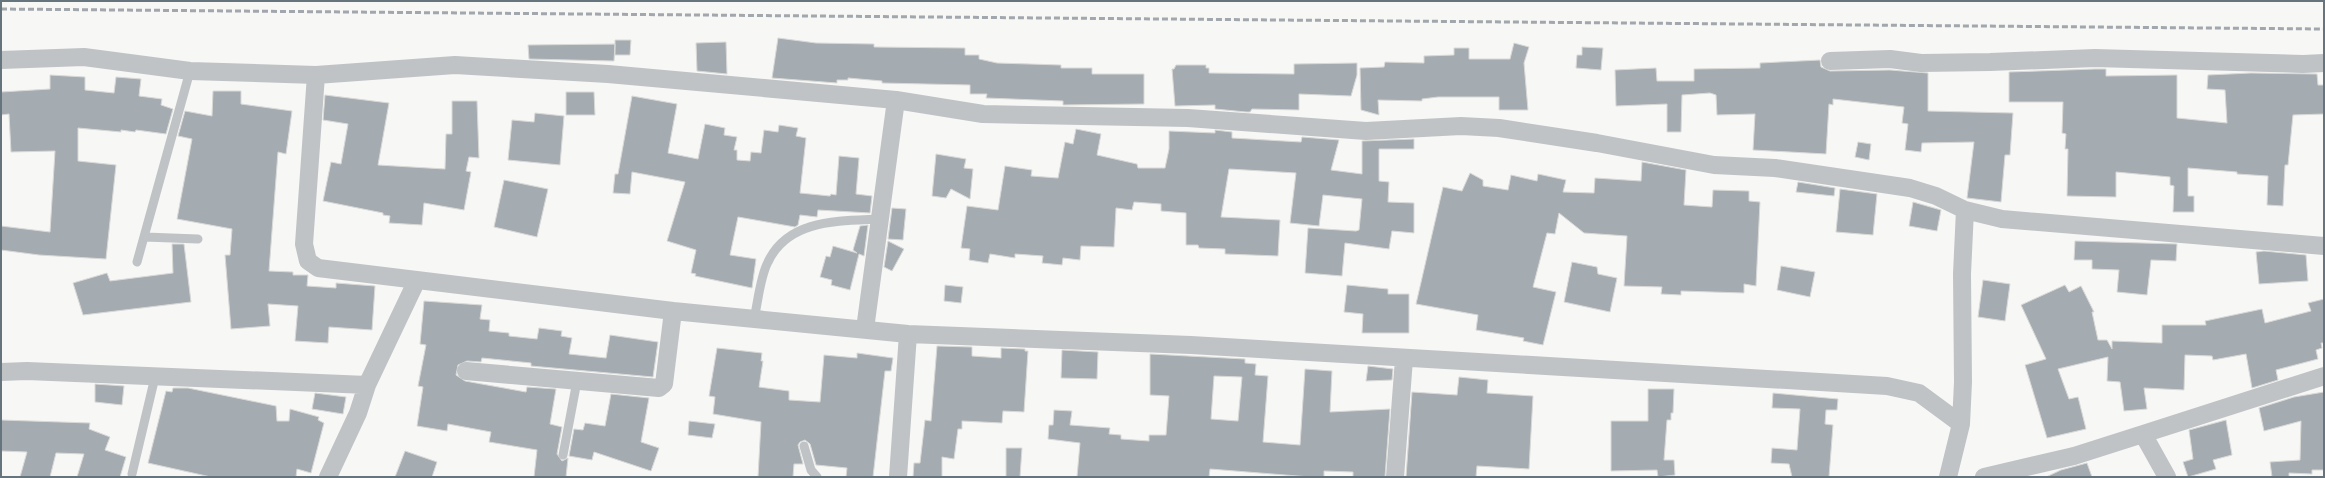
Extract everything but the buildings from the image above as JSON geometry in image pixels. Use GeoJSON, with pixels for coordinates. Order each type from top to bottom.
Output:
{"type":"FeatureCollection","features":[{"type":"Feature","properties":{"kind":"street"},"geometry":{"type":"LineString","coordinates":[[1,60],[84,57],[190,71],[316,75],[455,65],[608,74],[896,100],[983,114],[1188,118],[1366,131],[1461,126],[1499,128],[1597,143],[1714,165],[1775,168],[1910,188],[1936,196],[1965,210],[2002,219],[2324,246]]}},
{"type":"Feature","properties":{"kind":"street"},"geometry":{"type":"LineString","coordinates":[[1830,61],[1890,59],[1922,63],[1975,63],[2095,58],[2303,64],[2324,62]]}},
{"type":"Feature","properties":{"kind":"street"},"geometry":{"type":"LineString","coordinates":[[316,75],[304,244],[308,260],[318,268],[673,311],[908,334],[1191,345],[1404,359],[1752,376],[1887,386],[1903,388],[1919,393],[1961,424]]}},
{"type":"Feature","properties":{"kind":"street"},"geometry":{"type":"LineString","coordinates":[[865,329],[896,100]]}},
{"type":"Feature","properties":{"kind":"street"},"geometry":{"type":"LineString","coordinates":[[1948,477],[1961,424],[1964,382],[1962,274],[1965,210]]}},
{"type":"Feature","properties":{"kind":"street"},"geometry":{"type":"LineString","coordinates":[[328,477],[358,413],[367,385],[417,280]]}},
{"type":"Feature","properties":{"kind":"street"},"geometry":{"type":"LineString","coordinates":[[466,371],[659,388],[664,384],[673,311]]}},
{"type":"Feature","properties":{"kind":"street"},"geometry":{"type":"LineString","coordinates":[[898,477],[908,334]]}},
{"type":"Feature","properties":{"kind":"street"},"geometry":{"type":"LineString","coordinates":[[1395,477],[1404,359]]}},
{"type":"Feature","properties":{"kind":"street"},"geometry":{"type":"LineString","coordinates":[[1,372],[27,371],[155,378],[367,385]]}},
{"type":"Feature","properties":{"kind":"street"},"geometry":{"type":"LineString","coordinates":[[1984,477],[2074,456],[2324,376]]}},
{"type":"Feature","properties":{"kind":"street"},"geometry":{"type":"LineString","coordinates":[[2143,434],[2167,477]]}},
{"type":"Feature","properties":{"kind":"lane"},"geometry":{"type":"LineString","coordinates":[[137,262],[190,71]]}},
{"type":"Feature","properties":{"kind":"lane"},"geometry":{"type":"LineString","coordinates":[[754,319],[767,262],[785,238],[819,222],[879,219]]}},
{"type":"Feature","properties":{"kind":"lane"},"geometry":{"type":"LineString","coordinates":[[145,236],[198,239]]}},
{"type":"Feature","properties":{"kind":"lane"},"geometry":{"type":"LineString","coordinates":[[132,474],[155,378]]}},
{"type":"Feature","properties":{"kind":"lane"},"geometry":{"type":"LineString","coordinates":[[563,454],[577,381]]}},
{"type":"Feature","properties":{"kind":"lane"},"geometry":{"type":"LineString","coordinates":[[804,446],[811,470],[816,477]]}},
{"type":"Feature","properties":{"kind":"railway"},"geometry":{"type":"LineString","coordinates":[[1,9],[2324,29]]}}]}
